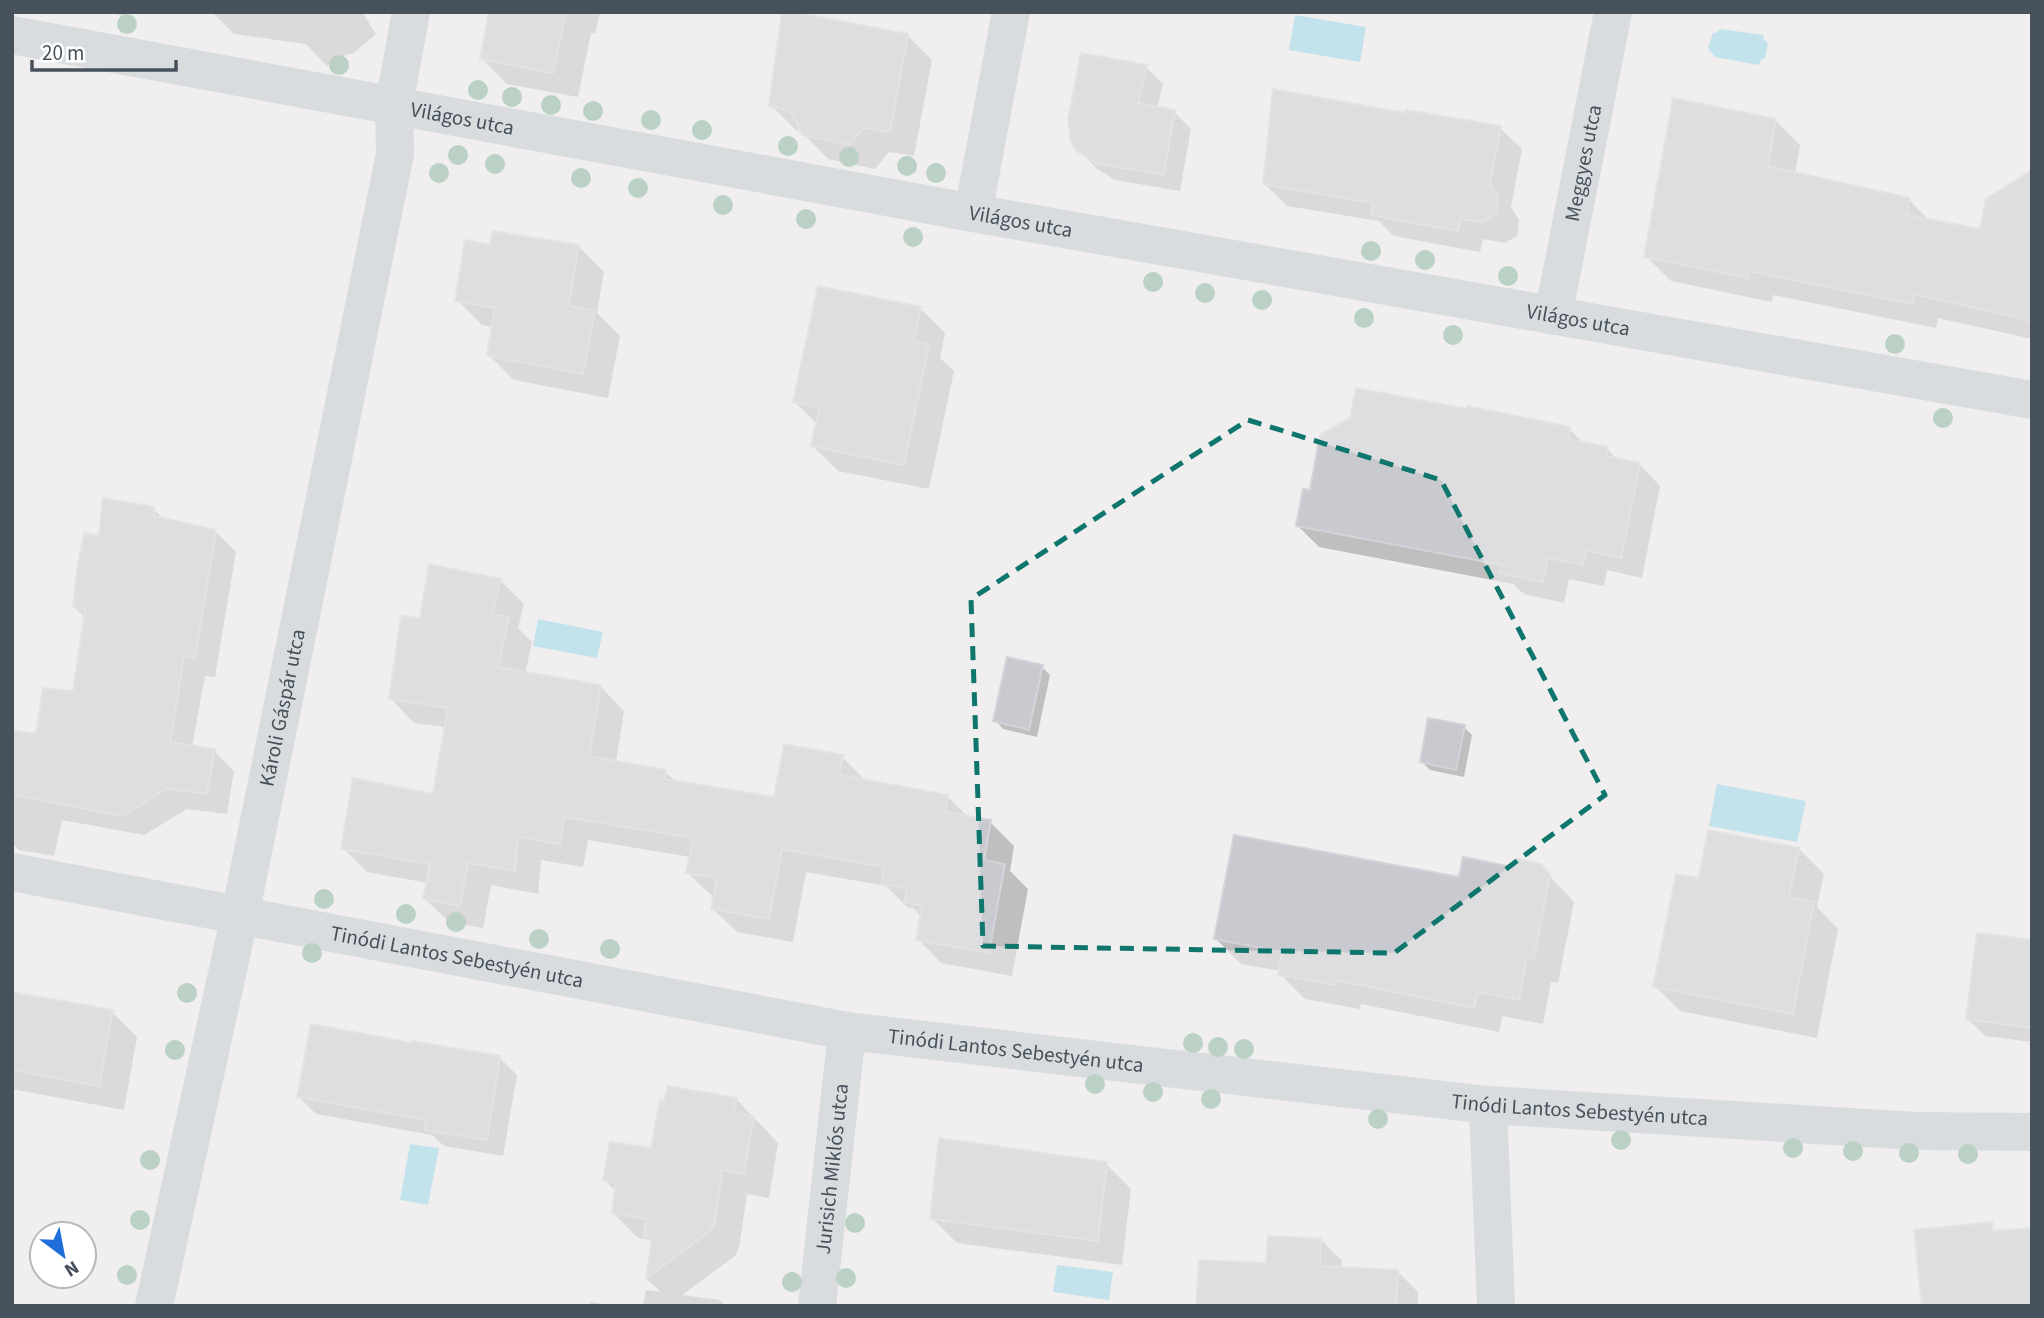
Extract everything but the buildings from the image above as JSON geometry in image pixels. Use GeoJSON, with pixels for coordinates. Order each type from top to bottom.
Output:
{"type":"FeatureCollection","features":[{"type":"Feature","properties":{"kind":"street","name":"Károli Gáspár utca"},"geometry":{"type":"LineString","coordinates":[[154,1306],[240,915],[395,155],[394,105],[411,12]]}},
{"type":"Feature","properties":{"kind":"street"},"geometry":{"type":"LineString","coordinates":[[973,213],[1011,12]]}},
{"type":"Feature","properties":{"kind":"street","name":"Meggyes utca"},"geometry":{"type":"LineString","coordinates":[[1553,316],[1613,12]]}},
{"type":"Feature","properties":{"kind":"street","name":"Világos utca"},"geometry":{"type":"LineString","coordinates":[[12,35],[973,213],[2032,400]]}},
{"type":"Feature","properties":{"kind":"street","name":"Tinódi Lantos Sebestyén utca"},"geometry":{"type":"LineString","coordinates":[[12,872],[847,1031],[1488,1105],[1915,1131],[2032,1132]]}},
{"type":"Feature","properties":{"kind":"street","name":"Jurisich Miklós utca"},"geometry":{"type":"LineString","coordinates":[[817,1306],[847,1031]]}},
{"type":"Feature","properties":{"kind":"street"},"geometry":{"type":"LineString","coordinates":[[1488,1105],[1496,1306]]}},
{"type":"Feature","properties":{"kind":"highlighted area"},"geometry":{"type":"Polygon","coordinates":[[[1248,420],[1441,480],[1605,795],[1394,953],[983,946],[971,599],[1248,420]]]}},
{"type":"Feature","properties":{"kind":"water"},"geometry":{"type":"Polygon","coordinates":[[[1295,15],[1366,27],[1360,62],[1289,50],[1295,15]]]}},
{"type":"Feature","properties":{"kind":"water"},"geometry":{"type":"Polygon","coordinates":[[[1720,29],[1764,35],[1763,39],[1768,43],[1765,59],[1758,65],[1715,57],[1708,48],[1713,33],[1720,29]]]}},
{"type":"Feature","properties":{"kind":"water"},"geometry":{"type":"Polygon","coordinates":[[[538,619],[603,632],[597,658],[533,646],[538,619]]]}},
{"type":"Feature","properties":{"kind":"water"},"geometry":{"type":"Polygon","coordinates":[[[1717,784],[1806,801],[1797,842],[1709,826],[1717,784]]]}},
{"type":"Feature","properties":{"kind":"water"},"geometry":{"type":"Polygon","coordinates":[[[410,1144],[439,1148],[428,1205],[400,1200],[410,1144]]]}},
{"type":"Feature","properties":{"kind":"water"},"geometry":{"type":"Polygon","coordinates":[[[1057,1265],[1113,1272],[1109,1300],[1053,1292],[1057,1265]]]}}]}
